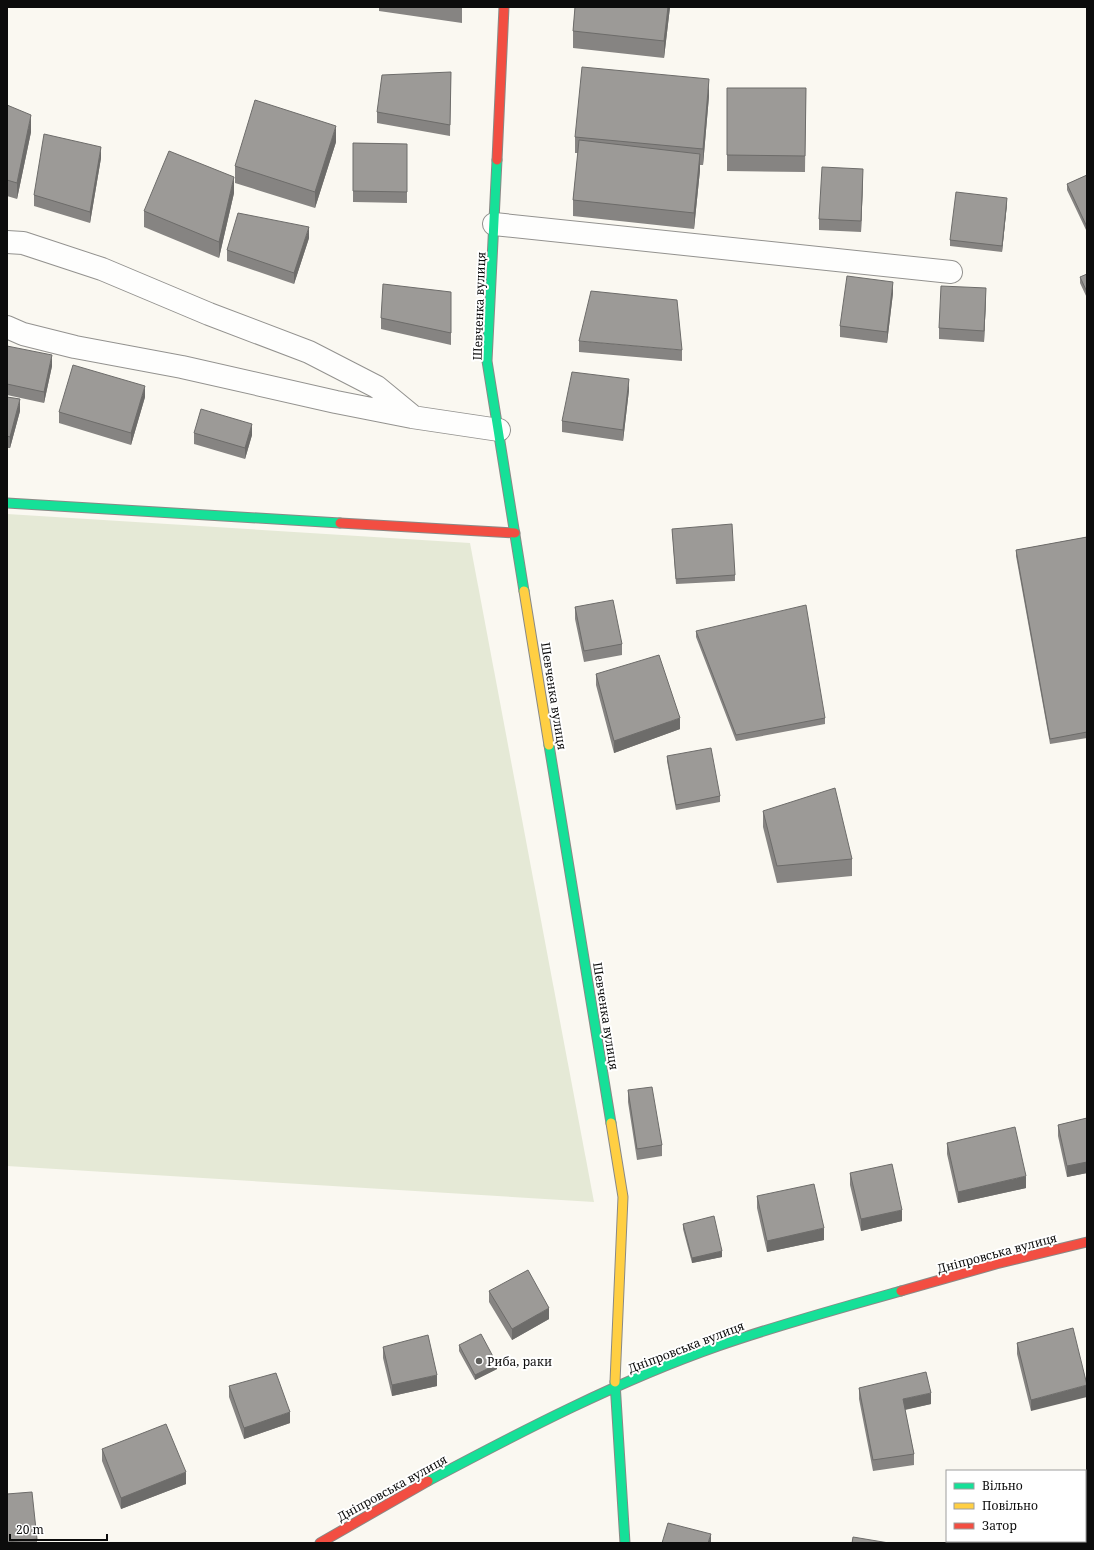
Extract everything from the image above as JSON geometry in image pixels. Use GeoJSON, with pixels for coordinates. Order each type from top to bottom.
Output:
{"type":"FeatureCollection","features":[{"type":"Feature","properties":{"kind":"main road","name":"Шевченка вулиця"},"geometry":{"type":"LineString","coordinates":[[504,7],[488,361],[623,1197],[615,1387],[625,1543]]}},
{"type":"Feature","properties":{"kind":"main road"},"geometry":{"type":"LineString","coordinates":[[7,503],[516,533]]}},
{"type":"Feature","properties":{"kind":"main road","name":"Дніпровська вулиця"},"geometry":{"type":"LineString","coordinates":[[320,1543],[405,1493],[513,1436],[615,1387],[718,1346],[819,1314],[996,1264],[1087,1242]]}},
{"type":"Feature","properties":{"kind":"street"},"geometry":{"type":"LineString","coordinates":[[494,224],[951,272]]}},
{"type":"Feature","properties":{"kind":"street"},"geometry":{"type":"LineString","coordinates":[[7,242],[23,243],[102,269],[209,314],[309,352],[377,387],[412,417]]}},
{"type":"Feature","properties":{"kind":"street"},"geometry":{"type":"LineString","coordinates":[[7,327],[23,334],[75,346],[182,367],[336,402],[412,417],[499,430]]}},
{"type":"Feature","properties":{"kind":"green space"},"geometry":{"type":"Polygon","coordinates":[[[7,514],[470,543],[594,1202],[7,1166],[7,514]]]}},
{"type":"Feature","properties":{"kind":"building"},"geometry":{"type":"Polygon","coordinates":[[[575,7],[668,7],[664,41],[573,31],[575,7]]]}},
{"type":"Feature","properties":{"kind":"building"},"geometry":{"type":"Polygon","coordinates":[[[582,67],[709,79],[703,149],[575,137],[582,67]]]}},
{"type":"Feature","properties":{"kind":"building"},"geometry":{"type":"Polygon","coordinates":[[[451,72],[450,125],[377,112],[382,75],[451,72]]]}},
{"type":"Feature","properties":{"kind":"building"},"geometry":{"type":"Polygon","coordinates":[[[727,88],[806,88],[805,156],[727,155],[727,88]]]}},
{"type":"Feature","properties":{"kind":"building"},"geometry":{"type":"Polygon","coordinates":[[[255,100],[336,126],[315,192],[235,166],[255,100]]]}},
{"type":"Feature","properties":{"kind":"building"},"geometry":{"type":"Polygon","coordinates":[[[7,105],[31,115],[17,183],[7,180],[7,105]]]}},
{"type":"Feature","properties":{"kind":"building"},"geometry":{"type":"Polygon","coordinates":[[[44,134],[101,147],[90,212],[34,195],[44,134]]]}},
{"type":"Feature","properties":{"kind":"building"},"geometry":{"type":"Polygon","coordinates":[[[579,140],[700,154],[694,213],[573,200],[579,140]]]}},
{"type":"Feature","properties":{"kind":"building"},"geometry":{"type":"Polygon","coordinates":[[[353,143],[407,144],[407,192],[353,191],[353,143]]]}},
{"type":"Feature","properties":{"kind":"building"},"geometry":{"type":"Polygon","coordinates":[[[169,151],[234,177],[219,242],[144,211],[169,151]]]}},
{"type":"Feature","properties":{"kind":"building"},"geometry":{"type":"Polygon","coordinates":[[[822,167],[863,169],[861,221],[819,219],[822,167]]]}},
{"type":"Feature","properties":{"kind":"building"},"geometry":{"type":"Polygon","coordinates":[[[1087,175],[1087,227],[1067,184],[1087,175]]]}},
{"type":"Feature","properties":{"kind":"building"},"geometry":{"type":"Polygon","coordinates":[[[956,192],[1007,198],[1002,246],[950,240],[956,192]]]}},
{"type":"Feature","properties":{"kind":"building"},"geometry":{"type":"Polygon","coordinates":[[[238,213],[309,227],[294,273],[227,250],[238,213]]]}},
{"type":"Feature","properties":{"kind":"building"},"geometry":{"type":"Polygon","coordinates":[[[1087,274],[1087,292],[1080,277],[1087,274]]]}},
{"type":"Feature","properties":{"kind":"building"},"geometry":{"type":"Polygon","coordinates":[[[847,276],[893,282],[887,332],[840,326],[847,276]]]}},
{"type":"Feature","properties":{"kind":"building"},"geometry":{"type":"Polygon","coordinates":[[[383,284],[451,292],[451,333],[381,318],[383,284]]]}},
{"type":"Feature","properties":{"kind":"building"},"geometry":{"type":"Polygon","coordinates":[[[941,286],[986,288],[984,331],[939,328],[941,286]]]}},
{"type":"Feature","properties":{"kind":"building"},"geometry":{"type":"Polygon","coordinates":[[[591,291],[677,300],[682,350],[579,341],[591,291]]]}},
{"type":"Feature","properties":{"kind":"building"},"geometry":{"type":"Polygon","coordinates":[[[7,346],[52,355],[44,392],[7,384],[7,346]]]}},
{"type":"Feature","properties":{"kind":"building"},"geometry":{"type":"Polygon","coordinates":[[[73,365],[145,386],[131,433],[59,412],[73,365]]]}},
{"type":"Feature","properties":{"kind":"building"},"geometry":{"type":"Polygon","coordinates":[[[572,372],[629,379],[623,430],[562,421],[572,372]]]}},
{"type":"Feature","properties":{"kind":"building"},"geometry":{"type":"Polygon","coordinates":[[[7,397],[20,399],[10,437],[7,436],[7,397]]]}},
{"type":"Feature","properties":{"kind":"building"},"geometry":{"type":"Polygon","coordinates":[[[201,409],[252,424],[245,448],[194,433],[201,409]]]}},
{"type":"Feature","properties":{"kind":"building"},"geometry":{"type":"Polygon","coordinates":[[[732,524],[735,575],[676,579],[672,529],[732,524]]]}},
{"type":"Feature","properties":{"kind":"building"},"geometry":{"type":"Polygon","coordinates":[[[1087,537],[1087,732],[1050,739],[1016,550],[1087,537]]]}},
{"type":"Feature","properties":{"kind":"building"},"geometry":{"type":"Polygon","coordinates":[[[613,600],[622,644],[584,651],[575,607],[613,600]]]}},
{"type":"Feature","properties":{"kind":"building"},"geometry":{"type":"Polygon","coordinates":[[[806,605],[825,718],[736,735],[696,631],[806,605]]]}},
{"type":"Feature","properties":{"kind":"building"},"geometry":{"type":"Polygon","coordinates":[[[659,655],[680,718],[614,741],[596,674],[659,655]]]}},
{"type":"Feature","properties":{"kind":"building"},"geometry":{"type":"Polygon","coordinates":[[[711,748],[720,796],[676,805],[667,756],[711,748]]]}},
{"type":"Feature","properties":{"kind":"building"},"geometry":{"type":"Polygon","coordinates":[[[835,788],[852,859],[777,866],[763,811],[835,788]]]}},
{"type":"Feature","properties":{"kind":"building"},"geometry":{"type":"Polygon","coordinates":[[[652,1087],[662,1145],[637,1149],[628,1090],[652,1087]]]}},
{"type":"Feature","properties":{"kind":"building"},"geometry":{"type":"Polygon","coordinates":[[[1087,1118],[1087,1162],[1067,1166],[1058,1125],[1087,1118]]]}},
{"type":"Feature","properties":{"kind":"building"},"geometry":{"type":"Polygon","coordinates":[[[1015,1127],[1026,1176],[958,1192],[947,1143],[1015,1127]]]}},
{"type":"Feature","properties":{"kind":"building"},"geometry":{"type":"Polygon","coordinates":[[[892,1164],[902,1210],[861,1219],[850,1173],[892,1164]]]}},
{"type":"Feature","properties":{"kind":"building"},"geometry":{"type":"Polygon","coordinates":[[[814,1184],[824,1228],[767,1241],[757,1196],[814,1184]]]}},
{"type":"Feature","properties":{"kind":"building"},"geometry":{"type":"Polygon","coordinates":[[[714,1216],[722,1251],[692,1258],[683,1224],[714,1216]]]}},
{"type":"Feature","properties":{"kind":"building"},"geometry":{"type":"Polygon","coordinates":[[[528,1270],[549,1308],[512,1329],[489,1291],[528,1270]]]}},
{"type":"Feature","properties":{"kind":"building"},"geometry":{"type":"Polygon","coordinates":[[[1073,1328],[1087,1385],[1031,1400],[1017,1343],[1073,1328]]]}},
{"type":"Feature","properties":{"kind":"building"},"geometry":{"type":"Polygon","coordinates":[[[481,1334],[497,1364],[475,1375],[459,1345],[481,1334]]]}},
{"type":"Feature","properties":{"kind":"building"},"geometry":{"type":"Polygon","coordinates":[[[428,1335],[437,1375],[392,1385],[383,1347],[428,1335]]]}},
{"type":"Feature","properties":{"kind":"building"},"geometry":{"type":"Polygon","coordinates":[[[926,1372],[931,1393],[903,1399],[914,1454],[873,1460],[859,1388],[926,1372]]]}},
{"type":"Feature","properties":{"kind":"building"},"geometry":{"type":"Polygon","coordinates":[[[276,1373],[290,1412],[244,1428],[229,1386],[276,1373]]]}},
{"type":"Feature","properties":{"kind":"building"},"geometry":{"type":"Polygon","coordinates":[[[166,1424],[186,1472],[121,1498],[102,1449],[166,1424]]]}},
{"type":"Feature","properties":{"kind":"building"},"geometry":{"type":"Polygon","coordinates":[[[32,1492],[37,1539],[7,1542],[7,1494],[32,1492]]]}},
{"type":"Feature","properties":{"kind":"building"},"geometry":{"type":"Polygon","coordinates":[[[668,1523],[711,1534],[708,1543],[662,1543],[668,1523]]]}},
{"type":"Feature","properties":{"kind":"building"},"geometry":{"type":"Polygon","coordinates":[[[853,1537],[889,1543],[852,1543],[853,1537]]]}},
{"type":"Feature","properties":{"kind":"traffic: fast"},"geometry":{"type":"LineString","coordinates":[[497,160],[487,361],[524,591]]}},
{"type":"Feature","properties":{"kind":"traffic: fast"},"geometry":{"type":"LineString","coordinates":[[7,503],[340,523]]}},
{"type":"Feature","properties":{"kind":"traffic: fast"},"geometry":{"type":"LineString","coordinates":[[549,745],[611,1123]]}},
{"type":"Feature","properties":{"kind":"traffic: fast"},"geometry":{"type":"LineString","coordinates":[[428,1481],[571,1408],[681,1360],[763,1331],[901,1291]]}},
{"type":"Feature","properties":{"kind":"traffic: fast"},"geometry":{"type":"LineString","coordinates":[[615,1382],[625,1543]]}},
{"type":"Feature","properties":{"kind":"traffic: slow"},"geometry":{"type":"LineString","coordinates":[[524,591],[549,745]]}},
{"type":"Feature","properties":{"kind":"traffic: slow"},"geometry":{"type":"LineString","coordinates":[[611,1123],[623,1197],[615,1382]]}},
{"type":"Feature","properties":{"kind":"traffic: jam"},"geometry":{"type":"LineString","coordinates":[[497,160],[504,7]]}},
{"type":"Feature","properties":{"kind":"traffic: jam"},"geometry":{"type":"LineString","coordinates":[[340,523],[515,533]]}},
{"type":"Feature","properties":{"kind":"traffic: jam"},"geometry":{"type":"LineString","coordinates":[[901,1291],[996,1264],[1087,1242]]}},
{"type":"Feature","properties":{"kind":"traffic: jam"},"geometry":{"type":"LineString","coordinates":[[320,1543],[428,1481]]}},
{"type":"Feature","properties":{"kind":"place","name":"Риба, раки"},"geometry":{"type":"Point","coordinates":[479,1361]}}]}
